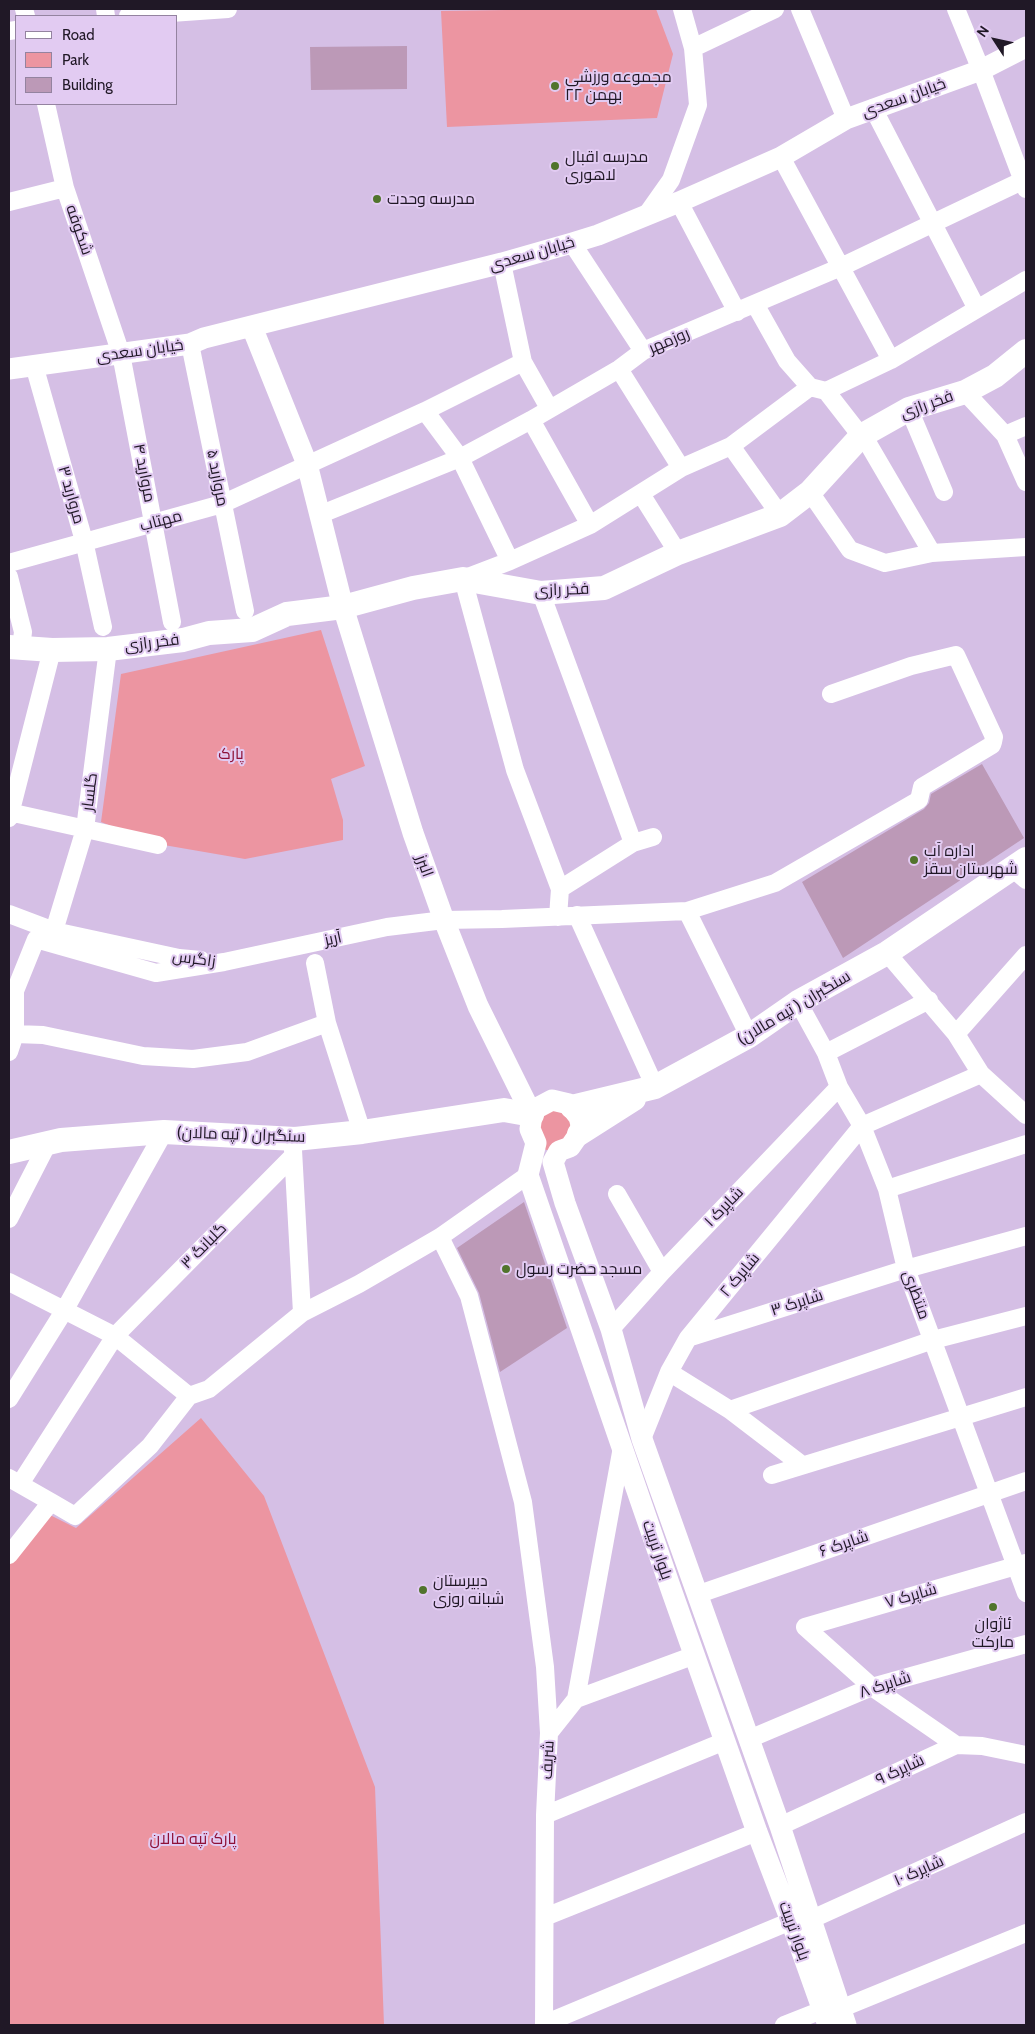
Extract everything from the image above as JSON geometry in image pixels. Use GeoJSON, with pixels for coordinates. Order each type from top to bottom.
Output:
{"type":"FeatureCollection","features":[{"type":"Feature","properties":{"kind":"main road","name":"فخر رازی"},"geometry":{"type":"LineString","coordinates":[[15,647],[52,650],[106,638],[183,640],[209,633],[252,630],[287,614],[343,607],[413,588],[463,579],[541,593],[604,588],[678,553],[780,515],[810,492],[862,435],[908,409],[965,392],[996,376],[1026,351]]}},
{"type":"Feature","properties":{"kind":"main road","name":"سنگبران ( تپه مالان)"},"geometry":{"type":"LineString","coordinates":[[572,1107],[655,1087],[749,1036],[798,1002],[887,953],[1021,869]]}},
{"type":"Feature","properties":{"kind":"main road"},"geometry":{"type":"LineString","coordinates":[[579,1134],[655,1087]]}},
{"type":"Feature","properties":{"kind":"main road","name":"سنگبران ( تپه مالان)"},"geometry":{"type":"LineString","coordinates":[[9,1152],[48,1142],[164,1132],[293,1148],[362,1132],[504,1110],[532,1115]]}},
{"type":"Feature","properties":{"kind":"street"},"geometry":{"type":"LineString","coordinates":[[142,15],[228,9]]}},
{"type":"Feature","properties":{"kind":"street"},"geometry":{"type":"LineString","coordinates":[[647,214],[671,180],[698,104],[693,48],[682,9]]}},
{"type":"Feature","properties":{"kind":"street"},"geometry":{"type":"LineString","coordinates":[[693,48],[775,9]]}},
{"type":"Feature","properties":{"kind":"street"},"geometry":{"type":"LineString","coordinates":[[800,9],[846,119]]}},
{"type":"Feature","properties":{"kind":"street"},"geometry":{"type":"LineString","coordinates":[[956,9],[1025,183]]}},
{"type":"Feature","properties":{"kind":"street","name":"خیابان سعدی"},"geometry":{"type":"LineString","coordinates":[[9,369],[190,344],[204,338],[502,263],[598,235],[781,157],[846,119],[981,70],[1026,47]]}},
{"type":"Feature","properties":{"kind":"street","name":"شکوفه"},"geometry":{"type":"LineString","coordinates":[[46,105],[65,188],[121,354]]}},
{"type":"Feature","properties":{"kind":"street"},"geometry":{"type":"LineString","coordinates":[[873,108],[977,309]]}},
{"type":"Feature","properties":{"kind":"street"},"geometry":{"type":"LineString","coordinates":[[781,157],[891,360]]}},
{"type":"Feature","properties":{"kind":"street","name":"روزمهر"},"geometry":{"type":"LineString","coordinates":[[319,515],[460,458],[531,420],[619,369],[643,351],[841,268],[934,223],[1025,183]]}},
{"type":"Feature","properties":{"kind":"street"},"geometry":{"type":"LineString","coordinates":[[9,202],[65,188]]}},
{"type":"Feature","properties":{"kind":"street"},"geometry":{"type":"LineString","coordinates":[[679,202],[738,312]]}},
{"type":"Feature","properties":{"kind":"street"},"geometry":{"type":"LineString","coordinates":[[572,243],[643,351]]}},
{"type":"Feature","properties":{"kind":"street"},"geometry":{"type":"LineString","coordinates":[[502,263],[523,362],[549,408]]}},
{"type":"Feature","properties":{"kind":"street"},"geometry":{"type":"LineString","coordinates":[[558,917],[560,889],[515,770],[463,579],[510,561],[590,524],[681,468],[731,446],[818,389],[891,360],[1026,280]]}},
{"type":"Feature","properties":{"kind":"street"},"geometry":{"type":"LineString","coordinates":[[755,304],[787,361],[818,389],[862,435],[932,554]]}},
{"type":"Feature","properties":{"kind":"street","name":"البرز"},"geometry":{"type":"LineString","coordinates":[[252,327],[307,464],[343,607],[413,833],[444,920],[478,1006],[532,1115]]}},
{"type":"Feature","properties":{"kind":"street","name":"مروارید ۵"},"geometry":{"type":"LineString","coordinates":[[190,344],[245,611]]}},
{"type":"Feature","properties":{"kind":"street","name":"مروارید ۴"},"geometry":{"type":"LineString","coordinates":[[121,354],[172,622]]}},
{"type":"Feature","properties":{"kind":"street","name":"مهتاب"},"geometry":{"type":"LineString","coordinates":[[9,563],[222,504],[426,411],[523,362]]}},
{"type":"Feature","properties":{"kind":"street","name":"مرواربد ۳"},"geometry":{"type":"LineString","coordinates":[[34,365],[84,541],[106,638]]}},
{"type":"Feature","properties":{"kind":"street"},"geometry":{"type":"LineString","coordinates":[[619,369],[681,468]]}},
{"type":"Feature","properties":{"kind":"street"},"geometry":{"type":"LineString","coordinates":[[965,392],[1005,435],[1026,482]]}},
{"type":"Feature","properties":{"kind":"street"},"geometry":{"type":"LineString","coordinates":[[908,409],[944,492]]}},
{"type":"Feature","properties":{"kind":"street"},"geometry":{"type":"LineString","coordinates":[[426,411],[460,458],[510,561]]}},
{"type":"Feature","properties":{"kind":"street"},"geometry":{"type":"LineString","coordinates":[[531,420],[590,524]]}},
{"type":"Feature","properties":{"kind":"street"},"geometry":{"type":"LineString","coordinates":[[1005,435],[1026,426]]}},
{"type":"Feature","properties":{"kind":"street"},"geometry":{"type":"LineString","coordinates":[[731,446],[780,515]]}},
{"type":"Feature","properties":{"kind":"street"},"geometry":{"type":"LineString","coordinates":[[810,492],[850,550],[885,562],[932,554],[1026,548]]}},
{"type":"Feature","properties":{"kind":"street"},"geometry":{"type":"LineString","coordinates":[[640,494],[678,553]]}},
{"type":"Feature","properties":{"kind":"street"},"geometry":{"type":"LineString","coordinates":[[9,576],[23,632],[15,647]]}},
{"type":"Feature","properties":{"kind":"street"},"geometry":{"type":"LineString","coordinates":[[541,593],[633,844]]}},
{"type":"Feature","properties":{"kind":"street","name":"گلسار"},"geometry":{"type":"LineString","coordinates":[[54,931],[85,829],[106,638]]}},
{"type":"Feature","properties":{"kind":"street"},"geometry":{"type":"LineString","coordinates":[[52,650],[9,814],[158,844]]}},
{"type":"Feature","properties":{"kind":"street","name":"آریز"},"geometry":{"type":"LineString","coordinates":[[224,962],[387,927],[444,920],[688,912],[775,883],[919,800],[922,787],[992,745],[993,742],[994,737],[956,655],[911,666],[831,694]]}},
{"type":"Feature","properties":{"kind":"street"},"geometry":{"type":"LineString","coordinates":[[560,889],[633,844],[653,837]]}},
{"type":"Feature","properties":{"kind":"street"},"geometry":{"type":"LineString","coordinates":[[688,912],[749,1036]]}},
{"type":"Feature","properties":{"kind":"street","name":"زاگرس"},"geometry":{"type":"LineString","coordinates":[[9,914],[54,931],[179,958],[224,962]]}},
{"type":"Feature","properties":{"kind":"street"},"geometry":{"type":"LineString","coordinates":[[577,915],[655,1087]]}},
{"type":"Feature","properties":{"kind":"street","name":"زاگرس"},"geometry":{"type":"LineString","coordinates":[[12,1032],[15,990],[36,940],[156,973],[224,962]]}},
{"type":"Feature","properties":{"kind":"street"},"geometry":{"type":"LineString","coordinates":[[887,953],[956,1034],[981,1074],[1026,1115]]}},
{"type":"Feature","properties":{"kind":"street"},"geometry":{"type":"LineString","coordinates":[[956,1034],[1026,955]]}},
{"type":"Feature","properties":{"kind":"street"},"geometry":{"type":"LineString","coordinates":[[315,963],[327,1023],[362,1132]]}},
{"type":"Feature","properties":{"kind":"street"},"geometry":{"type":"LineString","coordinates":[[826,1053],[929,1000]]}},
{"type":"Feature","properties":{"kind":"street","name":"منتظری"},"geometry":{"type":"LineString","coordinates":[[798,1002],[826,1053],[839,1087],[862,1126],[886,1189],[906,1269],[989,1493],[1021,1564],[1026,1593]]}},
{"type":"Feature","properties":{"kind":"street"},"geometry":{"type":"LineString","coordinates":[[9,1052],[12,1032],[43,1035],[143,1056],[193,1059],[247,1052],[327,1023]]}},
{"type":"Feature","properties":{"kind":"street"},"geometry":{"type":"LineString","coordinates":[[862,1126],[981,1074]]}},
{"type":"Feature","properties":{"kind":"street","name":"شاپرک ۱"},"geometry":{"type":"LineString","coordinates":[[611,1329],[662,1272],[839,1087]]}},
{"type":"Feature","properties":{"kind":"street"},"geometry":{"type":"LineString","coordinates":[[552,1100],[568,1104],[572,1107],[579,1117],[581,1125],[579,1134],[570,1146],[559,1151],[549,1151],[536,1143],[530,1129],[532,1115],[537,1108],[552,1100]]}},
{"type":"Feature","properties":{"kind":"street","name":"شاپرک ۲"},"geometry":{"type":"LineString","coordinates":[[642,1439],[669,1372],[688,1338],[862,1126]]}},
{"type":"Feature","properties":{"kind":"street"},"geometry":{"type":"LineString","coordinates":[[9,1399],[64,1311],[164,1132]]}},
{"type":"Feature","properties":{"kind":"street"},"geometry":{"type":"LineString","coordinates":[[9,1218],[48,1142]]}},
{"type":"Feature","properties":{"kind":"street"},"geometry":{"type":"LineString","coordinates":[[14,1481],[75,1516],[150,1446],[189,1396],[209,1389],[302,1313],[359,1284],[440,1237],[528,1175],[536,1143]]}},
{"type":"Feature","properties":{"kind":"street"},"geometry":{"type":"LineString","coordinates":[[886,1189],[1026,1144]]}},
{"type":"Feature","properties":{"kind":"street"},"geometry":{"type":"LineString","coordinates":[[293,1148],[302,1313]]}},
{"type":"Feature","properties":{"kind":"street","name":"گلبانگ ۳"},"geometry":{"type":"LineString","coordinates":[[14,1481],[115,1336],[293,1148]]}},
{"type":"Feature","properties":{"kind":"street","name":"بلوار تربیت"},"geometry":{"type":"LineString","coordinates":[[559,1151],[553,1162],[611,1329],[642,1439],[699,1594],[812,1919],[834,2017]]}},
{"type":"Feature","properties":{"kind":"street","name":"بلوار تربیت"},"geometry":{"type":"LineString","coordinates":[[528,1175],[757,1832],[791,1921],[834,2017]]}},
{"type":"Feature","properties":{"kind":"street"},"geometry":{"type":"LineString","coordinates":[[617,1194],[662,1272]]}},
{"type":"Feature","properties":{"kind":"street","name":"شاپرک ۳"},"geometry":{"type":"LineString","coordinates":[[688,1338],[906,1269],[1026,1236]]}},
{"type":"Feature","properties":{"kind":"street"},"geometry":{"type":"LineString","coordinates":[[440,1237],[469,1296],[523,1502],[545,1667],[549,1733]]}},
{"type":"Feature","properties":{"kind":"street"},"geometry":{"type":"LineString","coordinates":[[9,1282],[115,1336],[189,1396]]}},
{"type":"Feature","properties":{"kind":"street"},"geometry":{"type":"LineString","coordinates":[[730,1410],[933,1340],[1026,1316]]}},
{"type":"Feature","properties":{"kind":"street"},"geometry":{"type":"LineString","coordinates":[[669,1372],[730,1410],[802,1465]]}},
{"type":"Feature","properties":{"kind":"street"},"geometry":{"type":"LineString","coordinates":[[772,1475],[1026,1397]]}},
{"type":"Feature","properties":{"kind":"street","name":"شریف"},"geometry":{"type":"LineString","coordinates":[[544,2024],[545,1814],[549,1733],[576,1698],[622,1447]]}},
{"type":"Feature","properties":{"kind":"street","name":"شاپرک ۶"},"geometry":{"type":"LineString","coordinates":[[699,1594],[989,1493],[1026,1482]]}},
{"type":"Feature","properties":{"kind":"street"},"geometry":{"type":"LineString","coordinates":[[9,1556],[51,1502]]}},
{"type":"Feature","properties":{"kind":"street","name":"شاپرک ۷"},"geometry":{"type":"LineString","coordinates":[[872,1687],[805,1627],[1021,1564]]}},
{"type":"Feature","properties":{"kind":"street","name":"شاپرک ۸"},"geometry":{"type":"LineString","coordinates":[[749,1739],[872,1687],[1026,1644]]}},
{"type":"Feature","properties":{"kind":"street"},"geometry":{"type":"LineString","coordinates":[[576,1698],[695,1655]]}},
{"type":"Feature","properties":{"kind":"street"},"geometry":{"type":"LineString","coordinates":[[872,1687],[956,1745]]}},
{"type":"Feature","properties":{"kind":"street"},"geometry":{"type":"LineString","coordinates":[[545,1814],[725,1741]]}},
{"type":"Feature","properties":{"kind":"street","name":"شاپرک ۹"},"geometry":{"type":"LineString","coordinates":[[780,1826],[956,1745],[982,1746],[1026,1755]]}},
{"type":"Feature","properties":{"kind":"street","name":"شاپرک ۱۰"},"geometry":{"type":"LineString","coordinates":[[812,1919],[1026,1822]]}},
{"type":"Feature","properties":{"kind":"street"},"geometry":{"type":"LineString","coordinates":[[544,1917],[757,1832]]}},
{"type":"Feature","properties":{"kind":"street"},"geometry":{"type":"LineString","coordinates":[[544,2024],[791,1921]]}},
{"type":"Feature","properties":{"kind":"street"},"geometry":{"type":"LineString","coordinates":[[784,2025],[834,2017],[1026,1933]]}},
{"type":"Feature","properties":{"kind":"green space","name":"مجموعه ورزشی ۲۲ بهمن"},"geometry":{"type":"Polygon","coordinates":[[[656,9],[673,54],[657,118],[447,127],[441,11],[656,9]]]}},
{"type":"Feature","properties":{"kind":"green space","name":"پارک"},"geometry":{"type":"Polygon","coordinates":[[[321,630],[365,766],[331,779],[343,820],[343,840],[245,859],[158,844],[101,822],[121,674],[321,630]]]}},
{"type":"Feature","properties":{"kind":"green space"},"geometry":{"type":"Polygon","coordinates":[[[552,1100],[581,1125],[549,1151],[542,1148],[530,1122],[552,1100]]]}},
{"type":"Feature","properties":{"kind":"green space","name":"پارک تپه مالان"},"geometry":{"type":"Polygon","coordinates":[[[201,1418],[264,1496],[375,1787],[384,2025],[9,2025],[9,1563],[48,1514],[76,1528],[201,1418]]]}},
{"type":"Feature","properties":{"kind":"building"},"geometry":{"type":"Polygon","coordinates":[[[407,46],[407,89],[311,90],[310,47],[407,46]]]}},
{"type":"Feature","properties":{"kind":"building","name":"اداره آب شهرستان سقز"},"geometry":{"type":"Polygon","coordinates":[[[982,764],[1024,838],[843,958],[802,882],[924,809],[929,803],[931,794],[982,764]]]}},
{"type":"Feature","properties":{"kind":"building","name":"مسجد حضرت رسول"},"geometry":{"type":"Polygon","coordinates":[[[524,1202],[567,1328],[500,1372],[479,1293],[457,1248],[524,1202]]]}},
{"type":"Feature","properties":{"kind":"place","name":"مجموعه ورزشی ۲۲ بهمن"},"geometry":{"type":"Point","coordinates":[555,86]}},
{"type":"Feature","properties":{"kind":"place","name":"مدرسه اقبال لاهوری"},"geometry":{"type":"Point","coordinates":[555,166]}},
{"type":"Feature","properties":{"kind":"place","name":"مدرسه وحدت"},"geometry":{"type":"Point","coordinates":[377,199]}},
{"type":"Feature","properties":{"kind":"place","name":"اداره آب شهرستان سقز"},"geometry":{"type":"Point","coordinates":[914,860]}},
{"type":"Feature","properties":{"kind":"place","name":"مسجد حضرت رسول"},"geometry":{"type":"Point","coordinates":[506,1269]}},
{"type":"Feature","properties":{"kind":"place","name":"دبیرستان شبانه روزی"},"geometry":{"type":"Point","coordinates":[423,1590]}},
{"type":"Feature","properties":{"kind":"place","name":"ئاژوان مارکت"},"geometry":{"type":"Point","coordinates":[993,1607]}}]}
